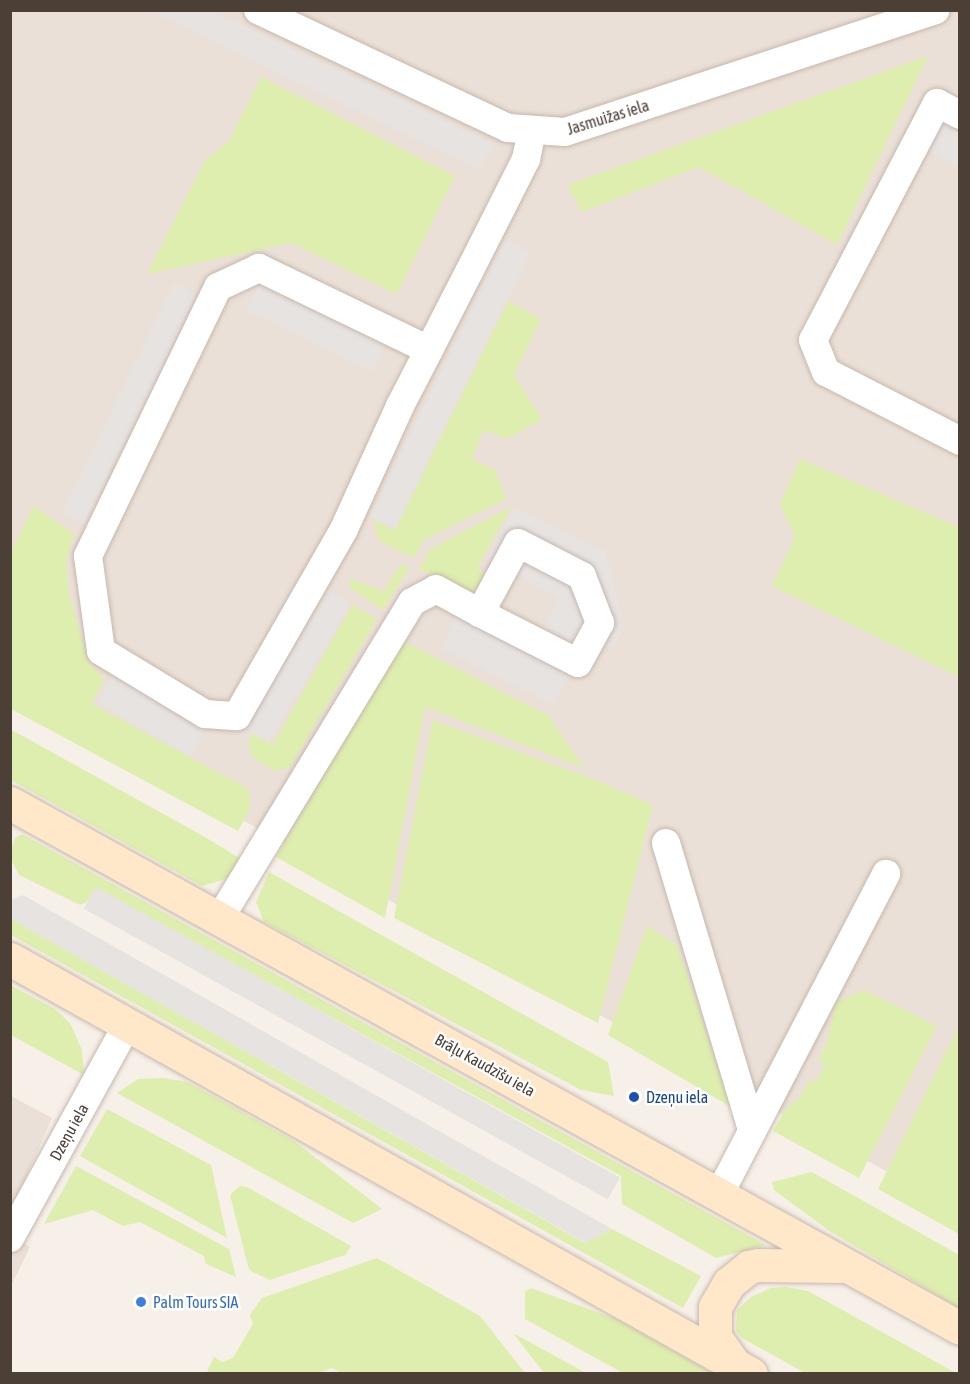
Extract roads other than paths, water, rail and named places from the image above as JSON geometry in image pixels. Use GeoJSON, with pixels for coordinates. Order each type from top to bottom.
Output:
{"type":"FeatureCollection","features":[{"type":"Feature","properties":{"kind":"street","name":"Jasmuižas iela"},"geometry":{"type":"LineString","coordinates":[[258,10],[508,128],[565,132],[934,10]]}},
{"type":"Feature","properties":{"kind":"street"},"geometry":{"type":"LineString","coordinates":[[960,115],[937,104],[813,340],[826,372],[960,441]]}},
{"type":"Feature","properties":{"kind":"street"},"geometry":{"type":"LineString","coordinates":[[429,350],[259,268],[218,287],[88,556],[101,651],[205,714],[237,716],[344,529],[429,350],[526,159],[532,130]]}},
{"type":"Feature","properties":{"kind":"street"},"geometry":{"type":"LineString","coordinates":[[220,918],[412,602],[436,589],[480,613]]}},
{"type":"Feature","properties":{"kind":"street","name":"Brāļu Kaudzīšu iela"},"geometry":{"type":"LineString","coordinates":[[10,803],[720,1193],[960,1328]]}},
{"type":"Feature","properties":{"kind":"street"},"geometry":{"type":"LineString","coordinates":[[666,843],[752,1130]]}},
{"type":"Feature","properties":{"kind":"street"},"geometry":{"type":"LineString","coordinates":[[720,1193],[886,874]]}},
{"type":"Feature","properties":{"kind":"street"},"geometry":{"type":"LineString","coordinates":[[10,960],[743,1369]]}},
{"type":"Feature","properties":{"kind":"street","name":"Dzeņu iela"},"geometry":{"type":"LineString","coordinates":[[10,1239],[127,1025]]}},
{"type":"Feature","properties":{"kind":"street"},"geometry":{"type":"LineString","coordinates":[[743,1369],[715,1337],[715,1307],[729,1283],[749,1267],[758,1265],[848,1266]]}},
{"type":"Feature","properties":{"kind":"place","name":"Dzeņu iela"},"geometry":{"type":"Point","coordinates":[634,1097]}},
{"type":"Feature","properties":{"kind":"place","name":"Palm Tours SIA"},"geometry":{"type":"Point","coordinates":[141,1302]}}]}
